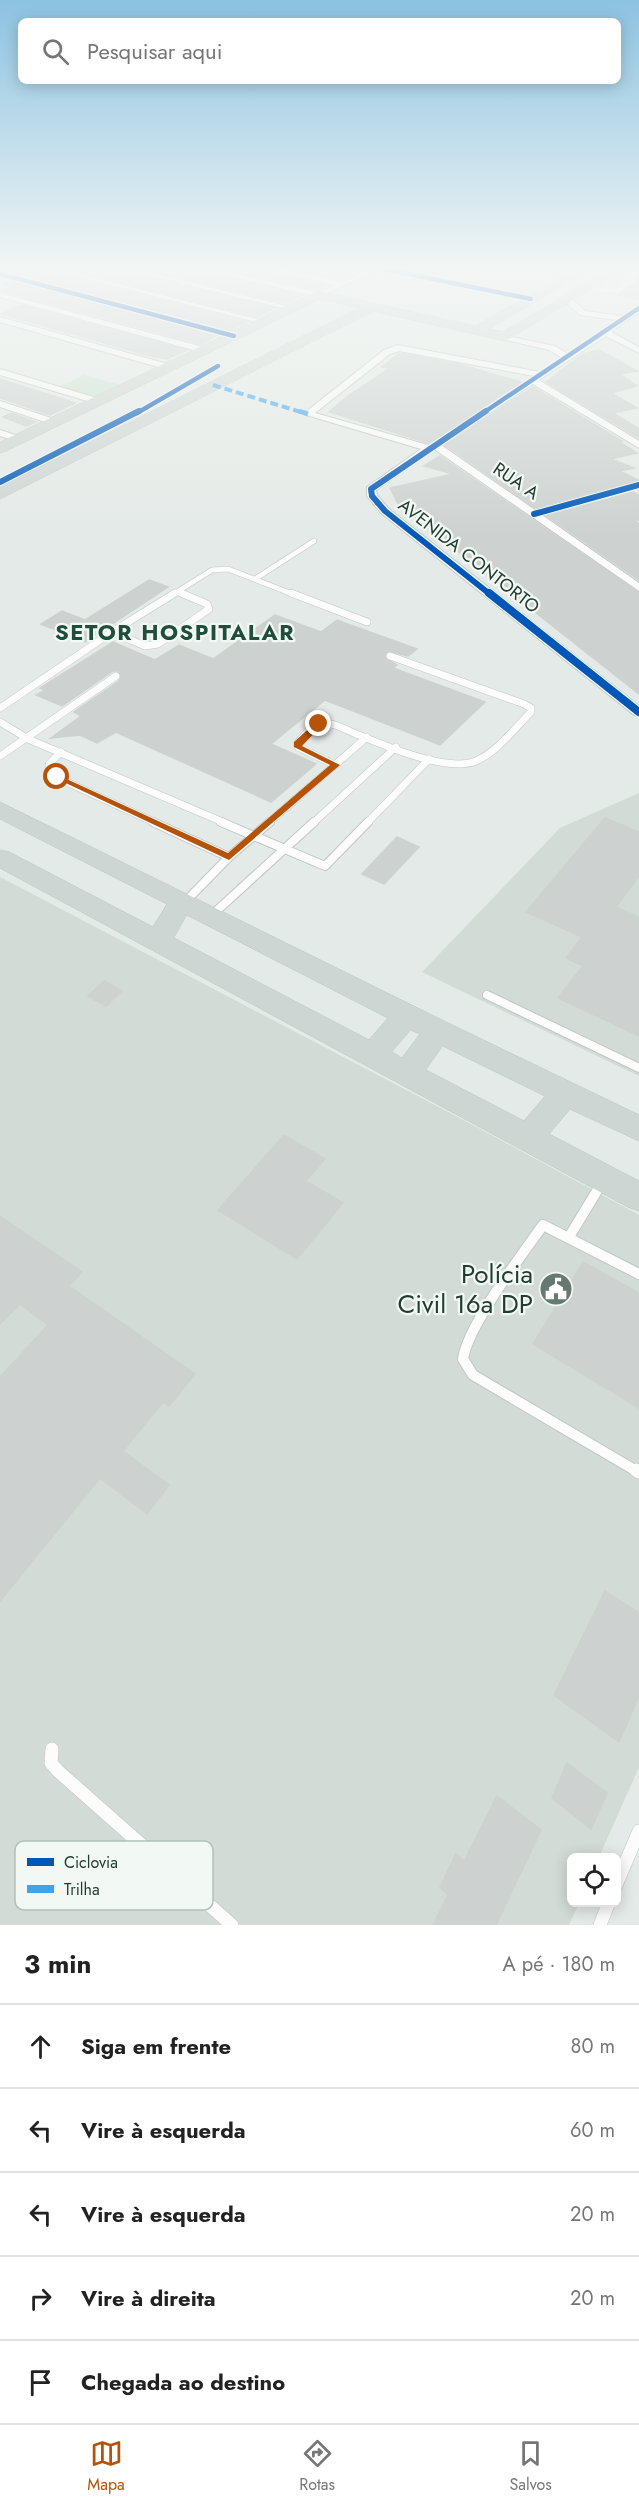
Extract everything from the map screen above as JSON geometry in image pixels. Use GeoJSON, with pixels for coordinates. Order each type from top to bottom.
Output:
{"type":"FeatureCollection","features":[{"type":"Feature","properties":{"kind":"main road"},"geometry":{"type":"LineString","coordinates":[[0,494],[268,358]]}},
{"type":"Feature","properties":{"kind":"main road"},"geometry":{"type":"LineString","coordinates":[[0,448],[185,359],[218,366],[233,375]]}},
{"type":"Feature","properties":{"kind":"main road"},"geometry":{"type":"LineString","coordinates":[[90,404],[91,416],[100,421],[134,425]]}},
{"type":"Feature","properties":{"kind":"main road"},"geometry":{"type":"LineString","coordinates":[[0,808],[438,1031],[639,1129]]}},
{"type":"Feature","properties":{"kind":"main road"},"geometry":{"type":"LineString","coordinates":[[0,858],[639,1197]]}},
{"type":"Feature","properties":{"kind":"main road"},"geometry":{"type":"LineString","coordinates":[[158,943],[173,913],[184,903]]}},
{"type":"Feature","properties":{"kind":"main road"},"geometry":{"type":"LineString","coordinates":[[372,1056],[407,1015]]}},
{"type":"Feature","properties":{"kind":"main road"},"geometry":{"type":"LineString","coordinates":[[407,1074],[438,1031]]}},
{"type":"Feature","properties":{"kind":"main road"},"geometry":{"type":"LineString","coordinates":[[528,1138],[566,1092]]}},
{"type":"Feature","properties":{"kind":"street"},"geometry":{"type":"LineString","coordinates":[[136,358],[168,367]]}},
{"type":"Feature","properties":{"kind":"street","name":"RUA A"},"geometry":{"type":"LineString","coordinates":[[380,358],[308,414],[430,446],[534,514],[639,588]]}},
{"type":"Feature","properties":{"kind":"street","name":"RUA A"},"geometry":{"type":"LineString","coordinates":[[444,358],[538,378]]}},
{"type":"Feature","properties":{"kind":"street","name":"AVENIDA CONTORTO"},"geometry":{"type":"LineString","coordinates":[[566,358],[430,446],[371,489],[372,496],[386,511],[639,712]]}},
{"type":"Feature","properties":{"kind":"street"},"geometry":{"type":"LineString","coordinates":[[0,372],[90,404]]}},
{"type":"Feature","properties":{"kind":"street"},"geometry":{"type":"LineString","coordinates":[[538,378],[639,445]]}},
{"type":"Feature","properties":{"kind":"street"},"geometry":{"type":"LineString","coordinates":[[0,404],[54,422]]}},
{"type":"Feature","properties":{"kind":"street"},"geometry":{"type":"LineString","coordinates":[[0,433],[19,439]]}},
{"type":"Feature","properties":{"kind":"street"},"geometry":{"type":"LineString","coordinates":[[534,514],[639,485]]}},
{"type":"Feature","properties":{"kind":"lane"},"geometry":{"type":"LineString","coordinates":[[255,579],[314,541]]}},
{"type":"Feature","properties":{"kind":"lane"},"geometry":{"type":"LineString","coordinates":[[0,708],[112,632],[219,568],[228,569],[367,622]]}},
{"type":"Feature","properties":{"kind":"lane"},"geometry":{"type":"LineString","coordinates":[[112,632],[151,646],[158,644],[209,609],[207,604],[178,592]]}},
{"type":"Feature","properties":{"kind":"lane"},"geometry":{"type":"LineString","coordinates":[[335,765],[298,747],[297,744],[319,724],[328,723],[449,765],[463,765],[475,761],[531,712],[531,708],[390,656]]}},
{"type":"Feature","properties":{"kind":"lane"},"geometry":{"type":"LineString","coordinates":[[0,756],[28,739],[116,676]]}},
{"type":"Feature","properties":{"kind":"lane"},"geometry":{"type":"LineString","coordinates":[[0,722],[28,739],[325,866],[429,759]]}},
{"type":"Feature","properties":{"kind":"lane"},"geometry":{"type":"LineString","coordinates":[[184,903],[229,857],[367,737]]}},
{"type":"Feature","properties":{"kind":"lane"},"geometry":{"type":"LineString","coordinates":[[212,915],[396,747]]}},
{"type":"Feature","properties":{"kind":"lane"},"geometry":{"type":"LineString","coordinates":[[61,752],[49,764],[49,771],[57,777],[229,857]]}},
{"type":"Feature","properties":{"kind":"lane"},"geometry":{"type":"LineString","coordinates":[[487,995],[639,1068]]}},
{"type":"Feature","properties":{"kind":"lane"},"geometry":{"type":"LineString","coordinates":[[569,1237],[604,1179]]}},
{"type":"Feature","properties":{"kind":"lane"},"geometry":{"type":"LineString","coordinates":[[639,1274],[543,1225],[506,1278],[465,1345],[463,1359],[473,1375],[639,1472]]}},
{"type":"Feature","properties":{"kind":"lane"},"geometry":{"type":"LineString","coordinates":[[52,1749],[51,1763],[58,1771],[137,1841]]}},
{"type":"Feature","properties":{"kind":"lane"},"geometry":{"type":"LineString","coordinates":[[621,1872],[639,1831]]}},
{"type":"Feature","properties":{"kind":"lane"},"geometry":{"type":"LineString","coordinates":[[600,1925],[607,1907]]}},
{"type":"Feature","properties":{"kind":"lane"},"geometry":{"type":"LineString","coordinates":[[213,1908],[232,1925]]}},
{"type":"Feature","properties":{"kind":"shaded area"},"geometry":{"type":"Polygon","coordinates":[[[639,793],[639,1076],[422,972],[560,828],[639,793]]]}},
{"type":"Feature","properties":{"kind":"shaded area"},"geometry":{"type":"Polygon","coordinates":[[[0,877],[471,1124],[639,1215],[639,1767],[601,1853],[567,1853],[567,1907],[577,1907],[569,1925],[0,1925],[0,877]]]}},
{"type":"Feature","properties":{"kind":"green space"},"geometry":{"type":"Polygon","coordinates":[[[84,375],[123,386],[97,398],[57,388],[84,375]]]}},
{"type":"Feature","properties":{"kind":"building"},"geometry":{"type":"Polygon","coordinates":[[[393,358],[425,358],[487,372],[483,375],[489,373],[521,382],[428,443],[329,412],[348,396],[390,368],[382,367],[393,358]]]}},
{"type":"Feature","properties":{"kind":"building"},"geometry":{"type":"Polygon","coordinates":[[[578,358],[613,358],[637,371],[620,374],[637,386],[611,393],[637,408],[613,413],[639,429],[639,438],[546,382],[578,358]]]}},
{"type":"Feature","properties":{"kind":"building"},"geometry":{"type":"Polygon","coordinates":[[[0,379],[75,403],[50,415],[0,398],[0,379]]]}},
{"type":"Feature","properties":{"kind":"building"},"geometry":{"type":"Polygon","coordinates":[[[533,387],[622,441],[618,441],[637,453],[611,459],[634,468],[620,471],[638,480],[535,508],[445,445],[533,387]]]}},
{"type":"Feature","properties":{"kind":"building"},"geometry":{"type":"Polygon","coordinates":[[[11,413],[36,422],[26,426],[3,417],[11,413]]]}},
{"type":"Feature","properties":{"kind":"building"},"geometry":{"type":"Polygon","coordinates":[[[440,456],[639,593],[639,694],[398,504],[390,488],[453,474],[424,466],[440,456]]]}},
{"type":"Feature","properties":{"kind":"building"},"geometry":{"type":"Polygon","coordinates":[[[633,492],[639,495],[639,520],[635,521],[639,524],[639,580],[547,516],[633,492]]]}},
{"type":"Feature","properties":{"kind":"building"},"geometry":{"type":"Polygon","coordinates":[[[149,580],[168,587],[85,642],[41,624],[62,611],[85,620],[149,580]]]}},
{"type":"Feature","properties":{"kind":"building"},"geometry":{"type":"Polygon","coordinates":[[[275,615],[321,632],[337,620],[417,649],[408,656],[388,651],[385,658],[397,665],[393,668],[485,702],[440,745],[325,700],[271,744],[316,764],[271,802],[116,732],[97,743],[80,735],[51,738],[81,716],[74,712],[119,681],[121,675],[118,671],[113,671],[62,706],[36,695],[45,690],[40,688],[113,642],[155,660],[179,645],[213,659],[275,615]]]}},
{"type":"Feature","properties":{"kind":"building"},"geometry":{"type":"Polygon","coordinates":[[[605,818],[639,832],[639,876],[616,907],[639,917],[639,1036],[558,998],[583,966],[566,958],[582,937],[526,912],[605,818]]]}},
{"type":"Feature","properties":{"kind":"building"},"geometry":{"type":"Polygon","coordinates":[[[397,837],[419,847],[384,884],[362,874],[397,837]]]}},
{"type":"Feature","properties":{"kind":"building"},"geometry":{"type":"Polygon","coordinates":[[[104,981],[122,991],[106,1006],[88,996],[104,981]]]}},
{"type":"Feature","properties":{"kind":"building"},"geometry":{"type":"Polygon","coordinates":[[[284,1135],[325,1159],[306,1181],[343,1203],[297,1259],[218,1210],[284,1135]]]}},
{"type":"Feature","properties":{"kind":"building"},"geometry":{"type":"Polygon","coordinates":[[[0,1216],[82,1272],[69,1286],[195,1374],[169,1406],[163,1402],[123,1451],[169,1485],[147,1514],[100,1478],[0,1601],[0,1377],[48,1325],[20,1304],[0,1324],[0,1216]]]}},
{"type":"Feature","properties":{"kind":"building"},"geometry":{"type":"Polygon","coordinates":[[[583,1262],[639,1293],[639,1408],[533,1344],[583,1262]]]}},
{"type":"Feature","properties":{"kind":"building"},"geometry":{"type":"Polygon","coordinates":[[[605,1591],[639,1613],[639,1696],[619,1742],[554,1695],[605,1591]]]}},
{"type":"Feature","properties":{"kind":"building"},"geometry":{"type":"Polygon","coordinates":[[[567,1763],[607,1793],[591,1829],[552,1798],[567,1763]]]}},
{"type":"Feature","properties":{"kind":"building"},"geometry":{"type":"Polygon","coordinates":[[[497,1796],[541,1830],[496,1925],[433,1925],[448,1895],[440,1887],[456,1854],[464,1861],[497,1796]]]}},
{"type":"Feature","properties":{"kind":"marked path"},"geometry":{"type":"LineString","coordinates":[[213,385],[308,414]]}},
{"type":"Feature","properties":{"kind":"cycle path"},"geometry":{"type":"LineString","coordinates":[[567,358],[371,489],[372,496],[385,511],[639,712]]}},
{"type":"Feature","properties":{"kind":"cycle path"},"geometry":{"type":"LineString","coordinates":[[0,482],[119,423],[218,366]]}},
{"type":"Feature","properties":{"kind":"cycle path"},"geometry":{"type":"LineString","coordinates":[[534,514],[639,485]]}},
{"type":"Feature","properties":{"kind":"place","name":"Polícia Civil 16a DP"},"geometry":{"type":"Point","coordinates":[556,1289]}},
{"type":"Feature","properties":{"kind":"district","name":"SETOR HOSPITALAR"},"geometry":{"type":"Point","coordinates":[175,632]}},
{"type":"Feature","properties":{"kind":"route"},"geometry":{"type":"LineString","coordinates":[[57,777],[229,857],[335,765],[298,747],[297,744],[311,728],[319,724]]}}]}
